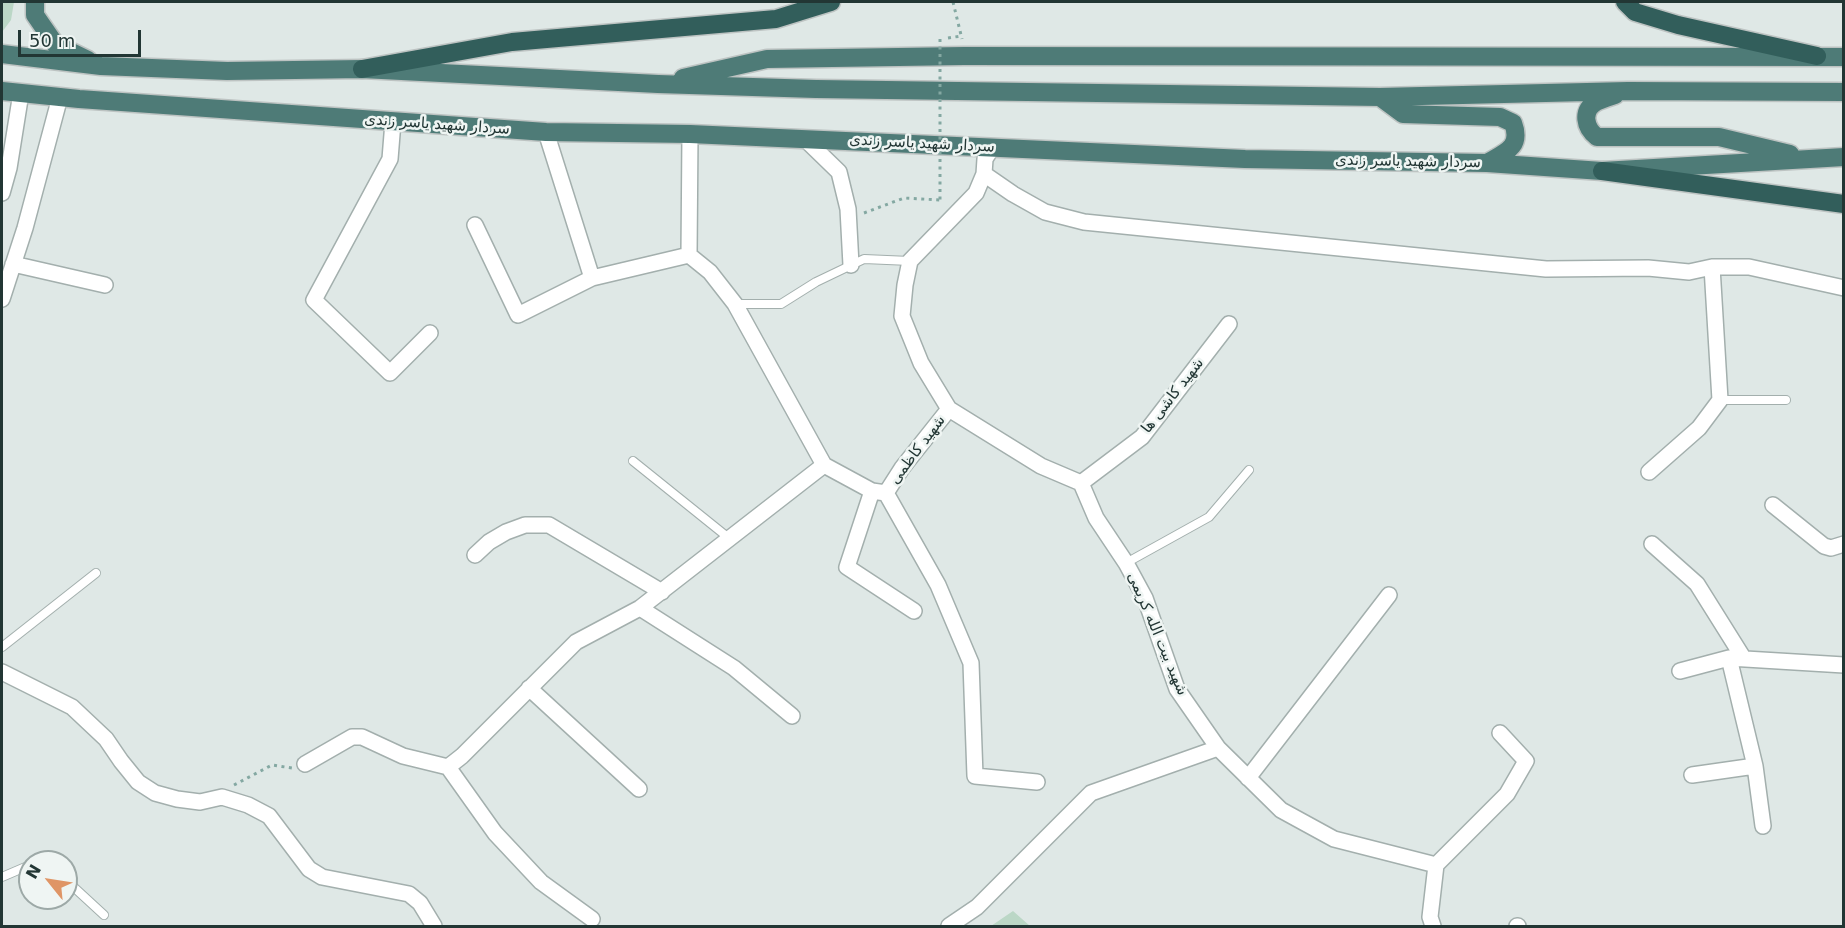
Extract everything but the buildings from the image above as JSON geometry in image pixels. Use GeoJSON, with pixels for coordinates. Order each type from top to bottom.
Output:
{"type":"FeatureCollection","features":[{"type":"Feature","properties":{"kind":"highway"},"geometry":{"type":"LineString","coordinates":[[35,2],[35,15],[55,44],[100,66]]}},
{"type":"Feature","properties":{"kind":"highway"},"geometry":{"type":"LineString","coordinates":[[362,69],[512,42],[776,19],[831,2]]}},
{"type":"Feature","properties":{"kind":"highway"},"geometry":{"type":"LineString","coordinates":[[1625,2],[1635,12],[1678,25],[1817,56]]}},
{"type":"Feature","properties":{"kind":"highway"},"geometry":{"type":"LineString","coordinates":[[2,54],[100,66],[227,71],[362,69],[658,84],[816,89],[1380,97],[1628,91],[1844,92]]}},
{"type":"Feature","properties":{"kind":"highway"},"geometry":{"type":"LineString","coordinates":[[658,84],[767,59],[964,56],[1844,57]]}},
{"type":"Feature","properties":{"kind":"highway","name":"سردار شهید یاسر زندی"},"geometry":{"type":"LineString","coordinates":[[2,91],[546,132],[690,134],[1245,159],[1487,163],[1602,171],[1844,157]]}},
{"type":"Feature","properties":{"kind":"highway"},"geometry":{"type":"LineString","coordinates":[[1628,91],[1595,102],[1586,117],[1587,127],[1592,134],[1598,137],[1719,137],[1810,159]]}},
{"type":"Feature","properties":{"kind":"highway"},"geometry":{"type":"LineString","coordinates":[[1380,97],[1403,114],[1500,117],[1513,123],[1517,134],[1516,141],[1506,152],[1487,163]]}},
{"type":"Feature","properties":{"kind":"highway"},"geometry":{"type":"LineString","coordinates":[[1602,171],[1844,204]]}},
{"type":"Feature","properties":{"kind":"street"},"geometry":{"type":"LineString","coordinates":[[2,193],[9,168],[21,93]]}},
{"type":"Feature","properties":{"kind":"street"},"geometry":{"type":"LineString","coordinates":[[2,299],[25,228],[60,97]]}},
{"type":"Feature","properties":{"kind":"street"},"geometry":{"type":"LineString","coordinates":[[393,122],[390,159],[314,300],[390,372],[430,333]]}},
{"type":"Feature","properties":{"kind":"street"},"geometry":{"type":"LineString","coordinates":[[546,132],[592,278]]}},
{"type":"Feature","properties":{"kind":"street"},"geometry":{"type":"LineString","coordinates":[[689,255],[690,134]]}},
{"type":"Feature","properties":{"kind":"street"},"geometry":{"type":"LineString","coordinates":[[805,139],[839,172],[848,209],[851,265]]}},
{"type":"Feature","properties":{"kind":"street"},"geometry":{"type":"LineString","coordinates":[[992,148],[985,159],[984,174],[976,194],[910,261],[904,285],[902,316],[921,363],[949,409],[1041,466],[1082,483]]}},
{"type":"Feature","properties":{"kind":"street"},"geometry":{"type":"LineString","coordinates":[[984,174],[1013,195],[1045,212],[1084,222],[1546,269],[1648,268],[1689,272],[1712,267],[1749,267],[1844,288]]}},
{"type":"Feature","properties":{"kind":"street"},"geometry":{"type":"LineString","coordinates":[[475,225],[518,315],[592,278],[689,255]]}},
{"type":"Feature","properties":{"kind":"street"},"geometry":{"type":"LineString","coordinates":[[448,767],[462,756],[576,642],[640,608],[824,465],[735,304],[710,272],[689,255]]}},
{"type":"Feature","properties":{"kind":"street"},"geometry":{"type":"LineString","coordinates":[[13,264],[105,285]]}},
{"type":"Feature","properties":{"kind":"street"},"geometry":{"type":"LineString","coordinates":[[1649,472],[1699,429],[1720,400],[1712,267]]}},
{"type":"Feature","properties":{"kind":"street","name":"شهید کاشی ها"},"geometry":{"type":"LineString","coordinates":[[1082,483],[1142,437],[1229,324]]}},
{"type":"Feature","properties":{"kind":"street","name":"شهید کاظمی"},"geometry":{"type":"LineString","coordinates":[[824,465],[879,492],[903,468],[949,409]]}},
{"type":"Feature","properties":{"kind":"street","name":"شهید بیت الله کریمی"},"geometry":{"type":"LineString","coordinates":[[1082,483],[1096,518],[1126,563],[1145,598],[1177,689],[1218,748],[1281,810],[1334,839],[1436,865]]}},
{"type":"Feature","properties":{"kind":"street"},"geometry":{"type":"LineString","coordinates":[[879,492],[847,567],[914,611]]}},
{"type":"Feature","properties":{"kind":"street"},"geometry":{"type":"LineString","coordinates":[[879,492],[938,585],[970,663],[975,776],[1037,782]]}},
{"type":"Feature","properties":{"kind":"street"},"geometry":{"type":"LineString","coordinates":[[1773,505],[1824,546],[1831,548],[1844,544]]}},
{"type":"Feature","properties":{"kind":"street"},"geometry":{"type":"LineString","coordinates":[[475,555],[489,542],[506,532],[525,525],[549,525],[662,592]]}},
{"type":"Feature","properties":{"kind":"street"},"geometry":{"type":"LineString","coordinates":[[1652,544],[1697,584],[1737,658],[1763,826]]}},
{"type":"Feature","properties":{"kind":"street"},"geometry":{"type":"LineString","coordinates":[[1248,778],[1389,595]]}},
{"type":"Feature","properties":{"kind":"street"},"geometry":{"type":"LineString","coordinates":[[640,608],[734,668],[792,716]]}},
{"type":"Feature","properties":{"kind":"street"},"geometry":{"type":"LineString","coordinates":[[1680,671],[1737,658],[1844,665]]}},
{"type":"Feature","properties":{"kind":"street"},"geometry":{"type":"LineString","coordinates":[[2,672],[72,707],[106,739],[138,782],[155,793],[200,802],[222,797],[269,816],[309,869],[322,877],[409,894],[420,903],[434,927]]}},
{"type":"Feature","properties":{"kind":"street"},"geometry":{"type":"LineString","coordinates":[[528,688],[639,789]]}},
{"type":"Feature","properties":{"kind":"street"},"geometry":{"type":"LineString","coordinates":[[1433,927],[1430,917],[1436,865],[1507,794],[1526,761],[1500,734]]}},
{"type":"Feature","properties":{"kind":"street"},"geometry":{"type":"LineString","coordinates":[[305,764],[352,737],[362,737],[403,756],[448,767],[495,833],[541,882],[592,919]]}},
{"type":"Feature","properties":{"kind":"street"},"geometry":{"type":"LineString","coordinates":[[949,927],[977,907],[1091,793],[1218,748]]}},
{"type":"Feature","properties":{"kind":"street"},"geometry":{"type":"LineString","coordinates":[[1692,775],[1755,766]]}},
{"type":"Feature","properties":{"kind":"lane"},"geometry":{"type":"LineString","coordinates":[[735,304],[781,304],[816,282],[864,259],[910,261]]}},
{"type":"Feature","properties":{"kind":"lane"},"geometry":{"type":"LineString","coordinates":[[1720,400],[1786,400]]}},
{"type":"Feature","properties":{"kind":"lane"},"geometry":{"type":"LineString","coordinates":[[633,461],[730,539]]}},
{"type":"Feature","properties":{"kind":"lane"},"geometry":{"type":"LineString","coordinates":[[1126,563],[1209,517],[1249,470]]}},
{"type":"Feature","properties":{"kind":"lane"},"geometry":{"type":"LineString","coordinates":[[2,647],[96,573]]}},
{"type":"Feature","properties":{"kind":"lane"},"geometry":{"type":"LineString","coordinates":[[2,877],[18,870]]}},
{"type":"Feature","properties":{"kind":"lane"},"geometry":{"type":"LineString","coordinates":[[78,891],[104,915]]}},
{"type":"Feature","properties":{"kind":"path"},"geometry":{"type":"LineString","coordinates":[[953,2],[964,56]]}},
{"type":"Feature","properties":{"kind":"path"},"geometry":{"type":"LineString","coordinates":[[848,219],[904,198],[940,200],[940,39],[961,36]]}},
{"type":"Feature","properties":{"kind":"path"},"geometry":{"type":"LineString","coordinates":[[226,789],[272,765],[291,768],[305,764]]}},
{"type":"Feature","properties":{"kind":"green space"},"geometry":{"type":"Polygon","coordinates":[[[2,2],[14,2],[11,20],[2,32],[2,2]]]}},
{"type":"Feature","properties":{"kind":"green space"},"geometry":{"type":"Polygon","coordinates":[[[1013,911],[1030,926],[991,926],[1013,911]]]}}]}
